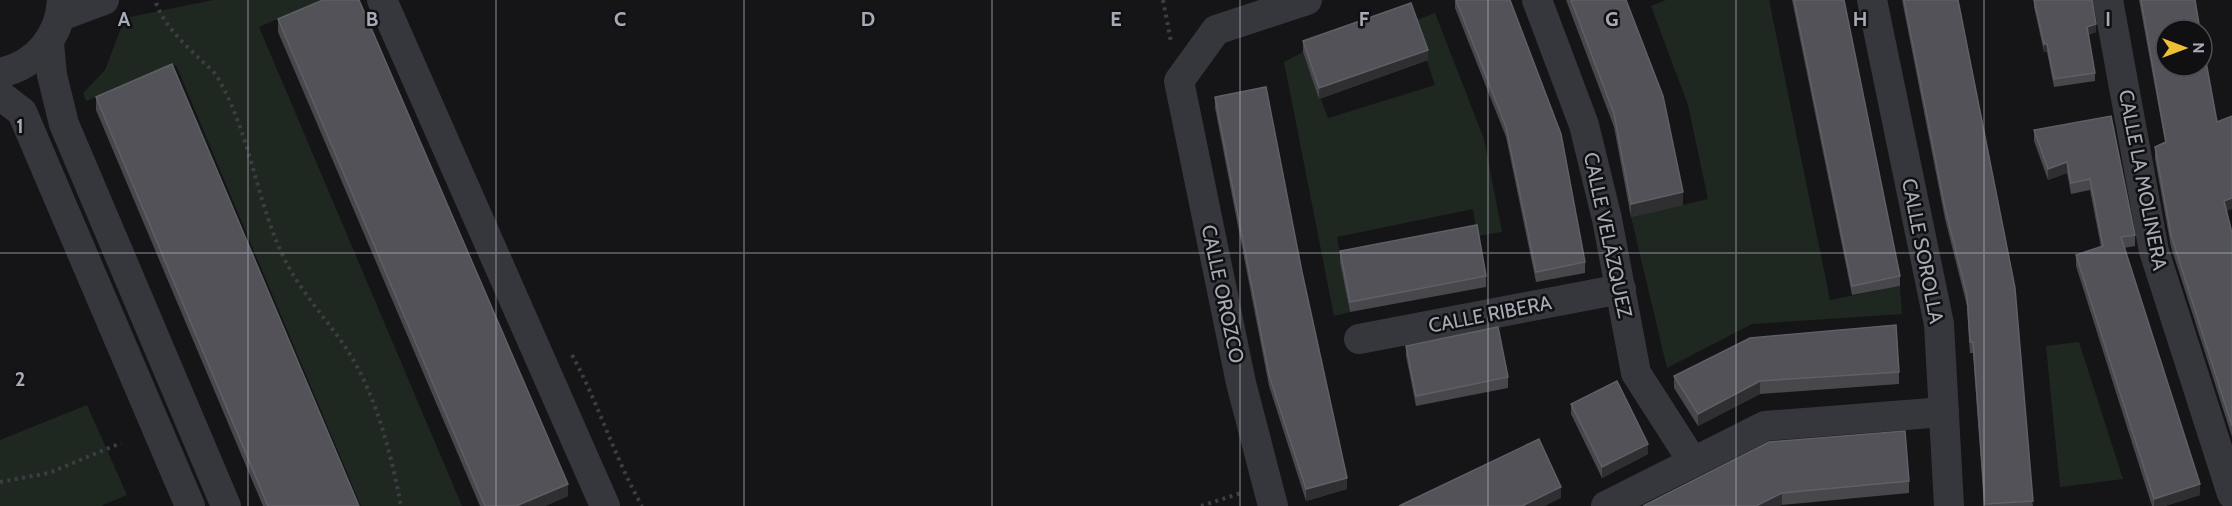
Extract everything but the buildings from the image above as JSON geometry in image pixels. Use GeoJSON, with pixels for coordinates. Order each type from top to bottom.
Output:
{"type":"FeatureCollection","features":[{"type":"Feature","properties":{"kind":"street"},"geometry":{"type":"LineString","coordinates":[[104,0],[61,8],[49,43],[52,75],[64,124],[226,506]]}},
{"type":"Feature","properties":{"kind":"street"},"geometry":{"type":"LineString","coordinates":[[382,0],[605,506]]}},
{"type":"Feature","properties":{"kind":"street","name":"CALLE OROZCO"},"geometry":{"type":"LineString","coordinates":[[1270,495],[1241,383],[1179,81],[1216,30],[1307,0]]}},
{"type":"Feature","properties":{"kind":"street","name":"CALLE VELÁZQUEZ"},"geometry":{"type":"LineString","coordinates":[[1537,0],[1584,125],[1621,289],[1636,373],[1693,462]]}},
{"type":"Feature","properties":{"kind":"street","name":"CALLE SOROLLA"},"geometry":{"type":"LineString","coordinates":[[1872,0],[1939,324],[1949,506]]}},
{"type":"Feature","properties":{"kind":"street","name":"CALLE LA MOLINERA"},"geometry":{"type":"LineString","coordinates":[[2108,0],[2154,251],[2232,494]]}},
{"type":"Feature","properties":{"kind":"street"},"geometry":{"type":"LineString","coordinates":[[0,73],[15,70],[34,58],[49,43]]}},
{"type":"Feature","properties":{"kind":"street"},"geometry":{"type":"LineString","coordinates":[[0,95],[22,112],[189,506]]}},
{"type":"Feature","properties":{"kind":"street","name":"CALLE RIBERA"},"geometry":{"type":"LineString","coordinates":[[1359,339],[1621,289]]}},
{"type":"Feature","properties":{"kind":"street"},"geometry":{"type":"LineString","coordinates":[[1606,506],[1765,426],[1944,412]]}},
{"type":"Feature","properties":{"kind":"path"},"geometry":{"type":"LineString","coordinates":[[156,3],[182,42],[218,76],[237,113],[255,180],[283,256],[305,293],[347,349],[375,405],[395,476],[400,506]]}},
{"type":"Feature","properties":{"kind":"path"},"geometry":{"type":"LineString","coordinates":[[0,482],[49,473],[122,443]]}},
{"type":"Feature","properties":{"kind":"path"},"geometry":{"type":"LineString","coordinates":[[1201,506],[1270,495]]}},
{"type":"Feature","properties":{"kind":"shaded area"},"geometry":{"type":"Polygon","coordinates":[[[213,0],[323,0],[259,27],[462,506],[361,506],[176,65],[86,101],[83,93],[105,70],[125,18],[213,0]]]}},
{"type":"Feature","properties":{"kind":"shaded area"},"geometry":{"type":"Polygon","coordinates":[[[1666,0],[1769,0],[1830,300],[1900,286],[1902,314],[1752,324],[1667,368],[1631,217],[1708,199],[1688,105],[1651,6],[1666,0]]]}},
{"type":"Feature","properties":{"kind":"shaded area"},"geometry":{"type":"Polygon","coordinates":[[[1435,13],[1484,139],[1502,232],[1477,236],[1473,209],[1337,237],[1350,312],[1334,316],[1284,62],[1303,52],[1328,118],[1435,85],[1414,21],[1435,13]]]}},
{"type":"Feature","properties":{"kind":"shaded area"},"geometry":{"type":"Polygon","coordinates":[[[2079,342],[2123,479],[2060,487],[2046,346],[2079,342]]]}},
{"type":"Feature","properties":{"kind":"shaded area"},"geometry":{"type":"Polygon","coordinates":[[[87,405],[127,495],[101,506],[0,506],[0,440],[87,405]]]}}]}
